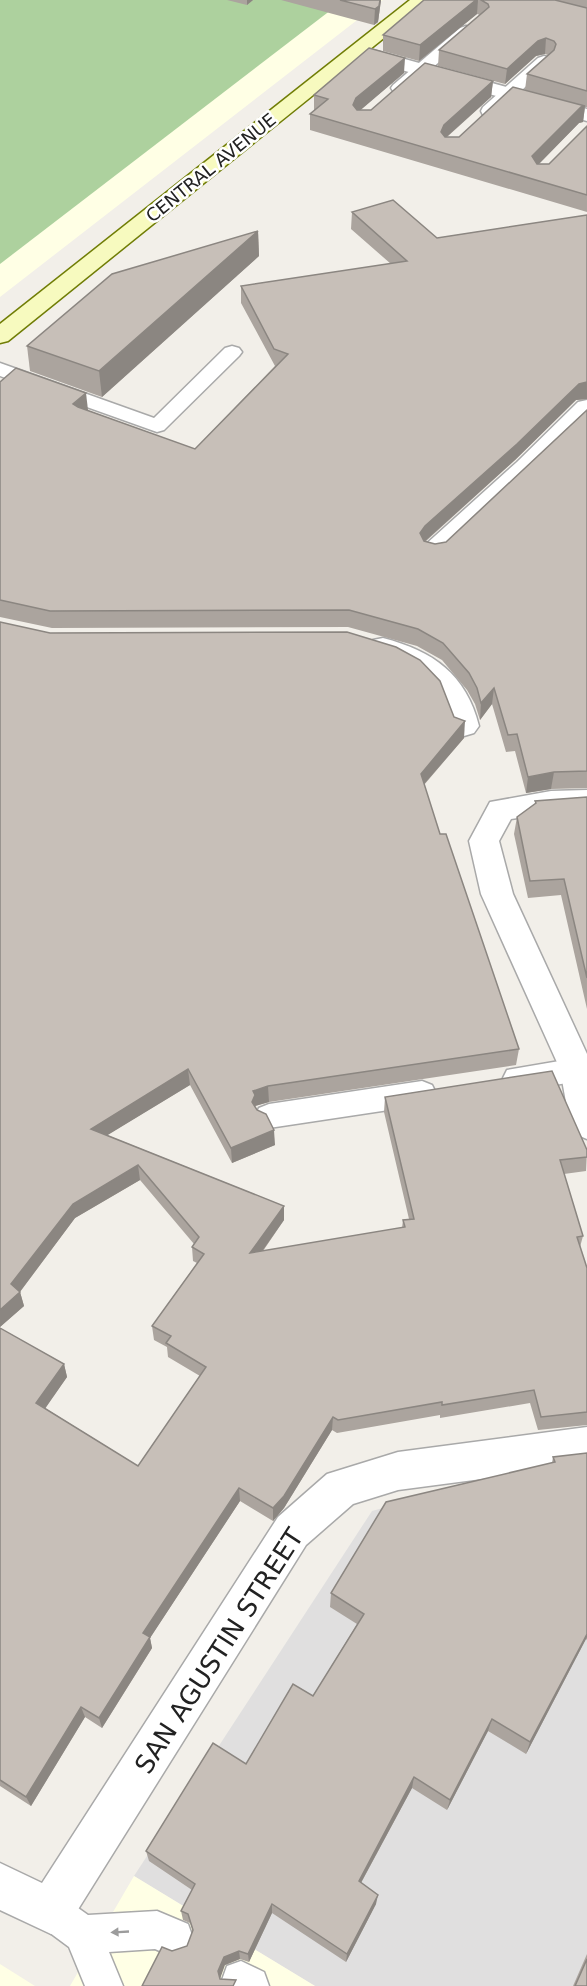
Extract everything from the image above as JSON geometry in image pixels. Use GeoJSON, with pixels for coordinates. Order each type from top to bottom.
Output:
{"type":"FeatureCollection","features":[{"type":"Feature","properties":{"kind":"main road","name":"CENTRAL AVENUE"},"geometry":{"type":"LineString","coordinates":[[0,336],[422,0]]}},
{"type":"Feature","properties":{"kind":"street"},"geometry":{"type":"LineString","coordinates":[[356,52],[587,115]]}},
{"type":"Feature","properties":{"kind":"street"},"geometry":{"type":"LineString","coordinates":[[434,551],[526,467],[587,407]]}},
{"type":"Feature","properties":{"kind":"street"},"geometry":{"type":"LineString","coordinates":[[358,640],[406,655],[430,668],[451,691],[459,705],[464,726]]}},
{"type":"Feature","properties":{"kind":"street"},"geometry":{"type":"LineString","coordinates":[[587,801],[551,802],[501,810],[484,841],[497,894],[582,1068],[587,1124]]}},
{"type":"Feature","properties":{"kind":"street","name":"SAN AGUSTIN STREET"},"geometry":{"type":"LineString","coordinates":[[67,1923],[292,1531],[341,1488],[398,1471],[587,1446]]}},
{"type":"Feature","properties":{"kind":"street"},"geometry":{"type":"LineString","coordinates":[[0,1886],[67,1923]]}},
{"type":"Feature","properties":{"kind":"lane"},"geometry":{"type":"LineString","coordinates":[[388,98],[478,21]]}},
{"type":"Feature","properties":{"kind":"lane"},"geometry":{"type":"LineString","coordinates":[[475,124],[544,61]]}},
{"type":"Feature","properties":{"kind":"lane"},"geometry":{"type":"LineString","coordinates":[[0,369],[157,426],[232,352]]}},
{"type":"Feature","properties":{"kind":"lane"},"geometry":{"type":"LineString","coordinates":[[494,1082],[582,1068]]}},
{"type":"Feature","properties":{"kind":"lane"},"geometry":{"type":"LineString","coordinates":[[269,1116],[447,1089]]}},
{"type":"Feature","properties":{"kind":"lane"},"geometry":{"type":"LineString","coordinates":[[67,1923],[157,1930],[174,1938]]}},
{"type":"Feature","properties":{"kind":"lane"},"geometry":{"type":"LineString","coordinates":[[67,1923],[104,1986]]}},
{"type":"Feature","properties":{"kind":"shaded area"},"geometry":{"type":"Polygon","coordinates":[[[0,0],[383,0],[0,297],[0,0]]]}},
{"type":"Feature","properties":{"kind":"shaded area"},"geometry":{"type":"Polygon","coordinates":[[[587,1475],[587,1986],[315,1986],[134,1876],[372,1511],[463,1486],[587,1475]]]}},
{"type":"Feature","properties":{"kind":"shaded area"},"geometry":{"type":"Polygon","coordinates":[[[134,1876],[315,1986],[70,1986],[134,1876]]]}},
{"type":"Feature","properties":{"kind":"shaded area"},"geometry":{"type":"Polygon","coordinates":[[[0,1964],[35,1986],[0,1986],[0,1964]]]}},
{"type":"Feature","properties":{"kind":"green space"},"geometry":{"type":"Polygon","coordinates":[[[0,0],[344,0],[0,264],[0,0]]]}},
{"type":"Feature","properties":{"kind":"building"},"geometry":{"type":"Polygon","coordinates":[[[340,0],[380,0],[379,6],[375,9],[340,0]]]}},
{"type":"Feature","properties":{"kind":"building"},"geometry":{"type":"Polygon","coordinates":[[[424,0],[476,0],[420,45],[383,35],[424,0]]]}},
{"type":"Feature","properties":{"kind":"building"},"geometry":{"type":"Polygon","coordinates":[[[481,0],[555,0],[587,8],[587,91],[527,74],[554,50],[556,44],[554,41],[546,38],[538,41],[507,69],[439,50],[489,7],[481,0]]]}},
{"type":"Feature","properties":{"kind":"building"},"geometry":{"type":"Polygon","coordinates":[[[369,48],[405,58],[356,98],[353,105],[357,110],[371,110],[425,63],[493,81],[444,125],[441,132],[445,137],[459,137],[513,87],[585,106],[581,107],[532,156],[537,164],[549,164],[587,126],[587,195],[310,114],[328,99],[314,95],[369,48]]]}},
{"type":"Feature","properties":{"kind":"building"},"geometry":{"type":"Polygon","coordinates":[[[393,200],[437,238],[587,215],[587,382],[579,384],[420,533],[424,541],[435,544],[446,542],[587,410],[587,771],[554,772],[528,777],[517,734],[508,735],[494,688],[481,703],[477,688],[469,673],[443,643],[418,629],[349,610],[50,611],[0,600],[0,382],[16,368],[86,393],[73,404],[78,407],[195,449],[288,354],[274,349],[241,286],[407,261],[352,212],[393,200]]]}},
{"type":"Feature","properties":{"kind":"building"},"geometry":{"type":"Polygon","coordinates":[[[258,231],[99,371],[27,346],[112,274],[258,231]]]}},
{"type":"Feature","properties":{"kind":"building"},"geometry":{"type":"Polygon","coordinates":[[[0,622],[50,633],[347,632],[396,647],[420,660],[440,681],[454,717],[465,721],[421,774],[440,834],[446,834],[519,1049],[268,1086],[253,1091],[255,1095],[252,1102],[257,1110],[266,1114],[274,1130],[231,1148],[188,1069],[91,1129],[284,1206],[250,1253],[405,1227],[403,1220],[414,1219],[385,1097],[552,1071],[587,1150],[587,1157],[560,1160],[583,1236],[577,1237],[587,1268],[587,1412],[541,1417],[534,1390],[442,1405],[442,1402],[338,1420],[333,1417],[284,1496],[273,1508],[239,1488],[143,1633],[150,1637],[99,1718],[81,1707],[26,1797],[0,1780],[0,1328],[64,1364],[36,1403],[138,1466],[206,1367],[166,1343],[171,1336],[152,1326],[204,1254],[192,1247],[199,1237],[138,1165],[73,1204],[11,1284],[20,1292],[0,1310],[0,622]]]}},
{"type":"Feature","properties":{"kind":"building"},"geometry":{"type":"Polygon","coordinates":[[[587,797],[587,978],[564,879],[530,881],[517,817],[536,803],[535,801],[587,797]]]}},
{"type":"Feature","properties":{"kind":"building"},"geometry":{"type":"Polygon","coordinates":[[[587,1453],[587,1634],[530,1742],[492,1719],[450,1800],[414,1777],[359,1881],[378,1895],[347,1954],[272,1904],[248,1954],[239,1951],[224,1957],[218,1971],[220,1979],[236,1980],[233,1986],[142,1986],[162,1947],[172,1951],[187,1946],[193,1930],[188,1914],[181,1911],[195,1884],[146,1851],[213,1743],[246,1764],[293,1684],[313,1696],[364,1614],[331,1593],[386,1502],[555,1462],[553,1457],[587,1453]]]}},
{"type":"Feature","properties":{"kind":"building"},"geometry":{"type":"Polygon","coordinates":[[[587,1959],[587,1986],[575,1986],[587,1959]]]}}]}
